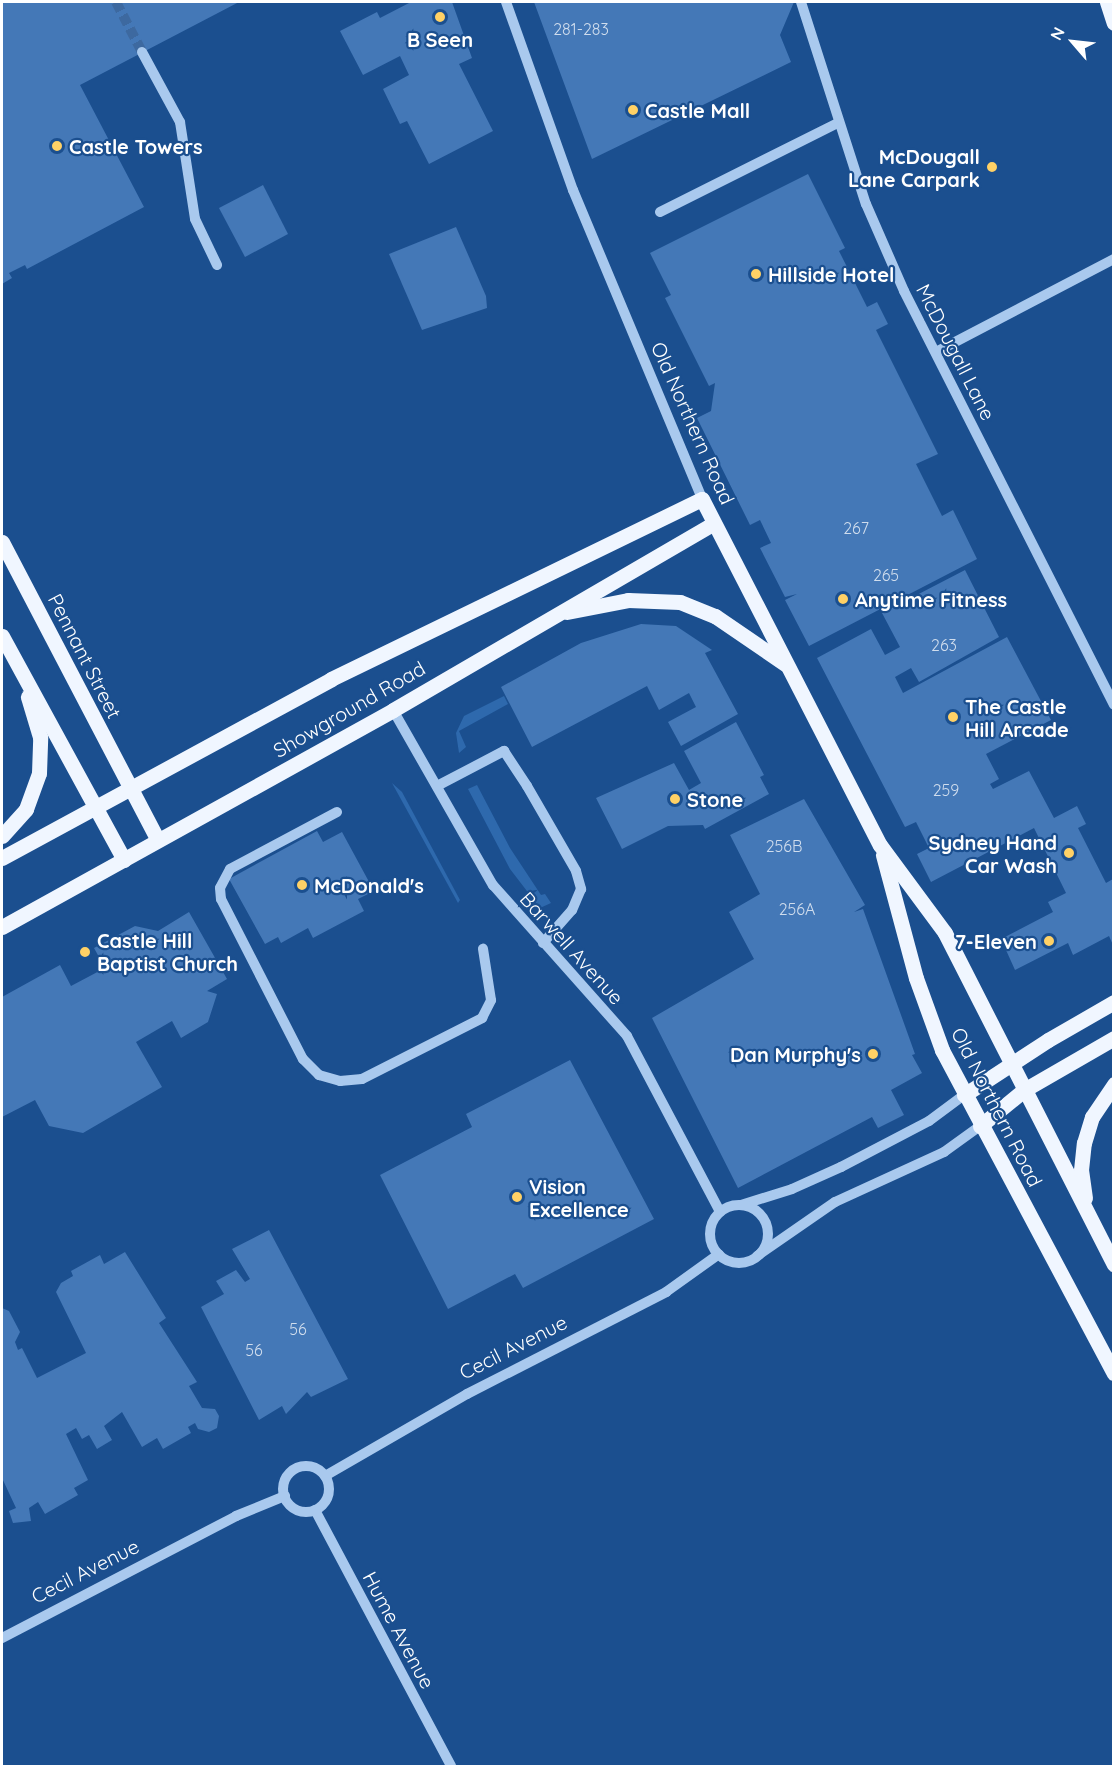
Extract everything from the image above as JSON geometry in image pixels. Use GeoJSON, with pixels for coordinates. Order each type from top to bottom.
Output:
{"type":"FeatureCollection","features":[{"type":"Feature","properties":{"kind":"main road"},"geometry":{"type":"LineString","coordinates":[[1107,2],[1113,22]]}},
{"type":"Feature","properties":{"kind":"main road","name":"Old Northern Road"},"geometry":{"type":"LineString","coordinates":[[702,499],[880,845],[945,933],[1113,1264]]}},
{"type":"Feature","properties":{"kind":"main road","name":"Showground Road"},"geometry":{"type":"LineString","coordinates":[[2,858],[131,790],[331,679],[702,499]]}},
{"type":"Feature","properties":{"kind":"main road","name":"Showground Road"},"geometry":{"type":"LineString","coordinates":[[2,927],[393,710],[714,523]]}},
{"type":"Feature","properties":{"kind":"main road","name":"Pennant Street"},"geometry":{"type":"LineString","coordinates":[[2,542],[158,840]]}},
{"type":"Feature","properties":{"kind":"main road"},"geometry":{"type":"LineString","coordinates":[[555,615],[628,600],[680,602],[716,616],[786,666]]}},
{"type":"Feature","properties":{"kind":"main road"},"geometry":{"type":"LineString","coordinates":[[3,638],[99,807],[124,860]]}},
{"type":"Feature","properties":{"kind":"main road"},"geometry":{"type":"LineString","coordinates":[[2,836],[32,799],[41,755],[34,715],[3,638]]}},
{"type":"Feature","properties":{"kind":"main road","name":"Old Northern Road"},"geometry":{"type":"LineString","coordinates":[[880,845],[928,1016],[980,1126],[1113,1373]]}},
{"type":"Feature","properties":{"kind":"main road"},"geometry":{"type":"LineString","coordinates":[[964,1095],[1011,1062],[1113,1002]]}},
{"type":"Feature","properties":{"kind":"main road"},"geometry":{"type":"LineString","coordinates":[[980,1126],[1024,1090],[1113,1038]]}},
{"type":"Feature","properties":{"kind":"main road"},"geometry":{"type":"LineString","coordinates":[[1093,1224],[1083,1185],[1082,1156],[1092,1117],[1113,1084]]}},
{"type":"Feature","properties":{"kind":"street","name":"Old Northern Road"},"geometry":{"type":"LineString","coordinates":[[506,2],[573,190],[702,499]]}},
{"type":"Feature","properties":{"kind":"street","name":"McDougall Lane"},"geometry":{"type":"LineString","coordinates":[[801,2],[838,123],[866,204],[904,291],[1113,705]]}},
{"type":"Feature","properties":{"kind":"street"},"geometry":{"type":"LineString","coordinates":[[142,52],[180,122],[186,181],[195,219],[217,265]]}},
{"type":"Feature","properties":{"kind":"street"},"geometry":{"type":"LineString","coordinates":[[660,212],[838,123]]}},
{"type":"Feature","properties":{"kind":"street"},"geometry":{"type":"LineString","coordinates":[[936,352],[1113,259]]}},
{"type":"Feature","properties":{"kind":"street","name":"Barwell Avenue"},"geometry":{"type":"LineString","coordinates":[[393,710],[493,885],[627,1036],[720,1212]]}},
{"type":"Feature","properties":{"kind":"street"},"geometry":{"type":"LineString","coordinates":[[437,786],[504,751],[528,786],[576,871],[580,889],[572,910],[543,943]]}},
{"type":"Feature","properties":{"kind":"street"},"geometry":{"type":"LineString","coordinates":[[337,812],[230,869],[220,888],[221,898],[303,1059],[320,1075],[340,1081],[362,1079],[482,1018],[491,1000],[483,949]]}},
{"type":"Feature","properties":{"kind":"street"},"geometry":{"type":"LineString","coordinates":[[964,1095],[929,1121],[832,1171],[720,1212],[710,1228],[719,1254],[734,1262],[757,1256],[835,1202],[944,1152],[980,1126]]}},
{"type":"Feature","properties":{"kind":"street"},"geometry":{"type":"LineString","coordinates":[[741,1205],[759,1212],[765,1220],[767,1240],[757,1256]]}},
{"type":"Feature","properties":{"kind":"street","name":"Cecil Avenue"},"geometry":{"type":"LineString","coordinates":[[325,1476],[467,1394],[666,1293],[719,1254]]}},
{"type":"Feature","properties":{"kind":"street"},"geometry":{"type":"LineString","coordinates":[[314,1467],[325,1476],[328,1496],[315,1510],[301,1511],[285,1496],[285,1482],[293,1470],[314,1467]]}},
{"type":"Feature","properties":{"kind":"street","name":"Cecil Avenue"},"geometry":{"type":"LineString","coordinates":[[2,1638],[236,1516],[285,1496]]}},
{"type":"Feature","properties":{"kind":"street","name":"Hume Avenue"},"geometry":{"type":"LineString","coordinates":[[315,1510],[451,1767]]}},
{"type":"Feature","properties":{"kind":"shaded area"},"geometry":{"type":"Polygon","coordinates":[[[504,696],[508,704],[459,731],[466,747],[459,753],[456,733],[464,716],[504,696]]]}},
{"type":"Feature","properties":{"kind":"shaded area"},"geometry":{"type":"Polygon","coordinates":[[[392,783],[402,792],[460,900],[458,903],[392,783]]]}},
{"type":"Feature","properties":{"kind":"shaded area"},"geometry":{"type":"Polygon","coordinates":[[[477,785],[510,848],[541,895],[545,894],[551,903],[540,908],[510,869],[468,789],[477,785]]]}},
{"type":"Feature","properties":{"kind":"building","name":"Castle Towers"},"geometry":{"type":"Polygon","coordinates":[[[2,2],[239,2],[80,85],[144,207],[27,269],[25,265],[9,273],[12,278],[2,284],[2,2]]]}},
{"type":"Feature","properties":{"kind":"building"},"geometry":{"type":"Polygon","coordinates":[[[411,2],[452,2],[472,58],[459,64],[493,131],[429,164],[407,121],[400,124],[383,89],[409,75],[400,56],[363,75],[340,31],[377,12],[380,18],[411,2]]]}},
{"type":"Feature","properties":{"kind":"building","name":"Castle Mall"},"geometry":{"type":"Polygon","coordinates":[[[534,2],[794,2],[780,35],[791,62],[592,159],[534,2]]]}},
{"type":"Feature","properties":{"kind":"building"},"geometry":{"type":"Polygon","coordinates":[[[808,174],[845,248],[839,251],[867,307],[877,302],[888,324],[876,330],[938,454],[916,464],[942,516],[953,510],[977,559],[809,646],[785,600],[797,594],[785,597],[760,548],[771,543],[760,520],[750,525],[697,418],[711,411],[715,383],[709,386],[665,298],[671,295],[650,253],[808,174]]]}},
{"type":"Feature","properties":{"kind":"building"},"geometry":{"type":"Polygon","coordinates":[[[263,185],[288,234],[245,257],[219,208],[263,185]]]}},
{"type":"Feature","properties":{"kind":"building"},"geometry":{"type":"Polygon","coordinates":[[[456,227],[486,296],[487,308],[422,330],[389,254],[456,227]]]}},
{"type":"Feature","properties":{"kind":"building"},"geometry":{"type":"Polygon","coordinates":[[[965,570],[999,637],[919,682],[911,668],[895,677],[903,693],[1007,637],[1051,720],[986,754],[999,779],[990,784],[993,789],[1029,771],[1054,818],[1077,806],[1086,824],[1078,828],[1106,883],[1113,879],[1113,945],[1109,936],[1073,955],[1068,943],[1015,970],[1001,939],[1053,912],[1048,902],[1066,893],[1034,828],[931,882],[917,854],[929,848],[916,822],[905,827],[817,658],[871,629],[885,655],[900,647],[882,613],[965,570]]]}},
{"type":"Feature","properties":{"kind":"building"},"geometry":{"type":"Polygon","coordinates":[[[641,624],[676,626],[712,650],[705,653],[738,714],[681,746],[668,722],[696,707],[689,693],[659,710],[647,686],[532,747],[501,687],[581,643],[641,624]]]}},
{"type":"Feature","properties":{"kind":"building"},"geometry":{"type":"Polygon","coordinates":[[[736,722],[764,775],[760,777],[769,794],[705,829],[703,825],[668,826],[622,849],[596,798],[674,763],[689,790],[701,783],[684,751],[736,722]]]}},
{"type":"Feature","properties":{"kind":"building"},"geometry":{"type":"Polygon","coordinates":[[[804,799],[865,905],[854,912],[863,909],[915,1054],[912,1055],[922,1073],[891,1090],[904,1115],[878,1128],[872,1117],[738,1188],[652,1018],[754,959],[729,912],[760,894],[730,835],[804,799]]]}},
{"type":"Feature","properties":{"kind":"building","name":"McDonald's"},"geometry":{"type":"Polygon","coordinates":[[[317,831],[323,842],[342,832],[374,891],[358,899],[364,911],[313,938],[308,928],[281,943],[278,937],[265,944],[229,879],[317,831]]]}},
{"type":"Feature","properties":{"kind":"building"},"geometry":{"type":"Polygon","coordinates":[[[189,912],[227,979],[207,991],[217,994],[208,1022],[181,1038],[172,1021],[136,1042],[162,1087],[83,1133],[49,1126],[35,1100],[2,1117],[2,997],[60,965],[71,986],[105,968],[94,948],[135,926],[158,931],[189,912]]]}},
{"type":"Feature","properties":{"kind":"building","name":"Vision Excellence"},"geometry":{"type":"Polygon","coordinates":[[[570,1060],[654,1219],[523,1288],[515,1274],[448,1309],[380,1175],[472,1127],[466,1114],[570,1060]]]}},
{"type":"Feature","properties":{"kind":"building"},"geometry":{"type":"Polygon","coordinates":[[[269,1230],[348,1379],[311,1397],[307,1392],[286,1414],[282,1406],[259,1420],[201,1307],[224,1294],[216,1281],[236,1270],[245,1282],[250,1279],[232,1249],[269,1230]]]}},
{"type":"Feature","properties":{"kind":"building"},"geometry":{"type":"Polygon","coordinates":[[[125,1252],[166,1318],[159,1323],[197,1382],[189,1386],[202,1408],[215,1409],[219,1416],[217,1428],[209,1432],[198,1429],[195,1423],[188,1427],[191,1433],[163,1449],[157,1438],[142,1447],[122,1412],[104,1426],[112,1440],[97,1449],[89,1435],[82,1439],[76,1428],[66,1434],[88,1480],[74,1488],[78,1495],[45,1514],[38,1502],[29,1508],[31,1521],[13,1523],[9,1511],[16,1508],[2,1478],[2,1308],[9,1311],[20,1332],[15,1342],[18,1350],[22,1348],[37,1378],[86,1353],[56,1292],[61,1283],[73,1276],[71,1271],[100,1255],[104,1264],[125,1252]]]}},
{"type":"Feature","properties":{"kind":"tunnel"},"geometry":{"type":"LineString","coordinates":[[116,2],[142,52]]}},
{"type":"Feature","properties":{"kind":"place","name":"B Seen"},"geometry":{"type":"Point","coordinates":[440,17]}},
{"type":"Feature","properties":{"kind":"place","name":"Castle Mall"},"geometry":{"type":"Point","coordinates":[633,110]}},
{"type":"Feature","properties":{"kind":"place","name":"Castle Towers"},"geometry":{"type":"Point","coordinates":[57,146]}},
{"type":"Feature","properties":{"kind":"place","name":"McDougall Lane Carpark"},"geometry":{"type":"Point","coordinates":[992,167]}},
{"type":"Feature","properties":{"kind":"place","name":"Hillside Hotel"},"geometry":{"type":"Point","coordinates":[756,274]}},
{"type":"Feature","properties":{"kind":"place","name":"Anytime Fitness"},"geometry":{"type":"Point","coordinates":[843,599]}},
{"type":"Feature","properties":{"kind":"place","name":"The Castle Hill Arcade"},"geometry":{"type":"Point","coordinates":[953,717]}},
{"type":"Feature","properties":{"kind":"place","name":"Stone"},"geometry":{"type":"Point","coordinates":[675,799]}},
{"type":"Feature","properties":{"kind":"place","name":"Sydney Hand Car Wash"},"geometry":{"type":"Point","coordinates":[1069,853]}},
{"type":"Feature","properties":{"kind":"place","name":"McDonald's"},"geometry":{"type":"Point","coordinates":[302,885]}},
{"type":"Feature","properties":{"kind":"place","name":"7-Eleven"},"geometry":{"type":"Point","coordinates":[1049,941]}},
{"type":"Feature","properties":{"kind":"place","name":"Castle Hill Baptist Church"},"geometry":{"type":"Point","coordinates":[85,952]}},
{"type":"Feature","properties":{"kind":"place","name":"Dan Murphy's"},"geometry":{"type":"Point","coordinates":[873,1054]}},
{"type":"Feature","properties":{"kind":"place","name":"Vision Excellence"},"geometry":{"type":"Point","coordinates":[517,1197]}}]}
